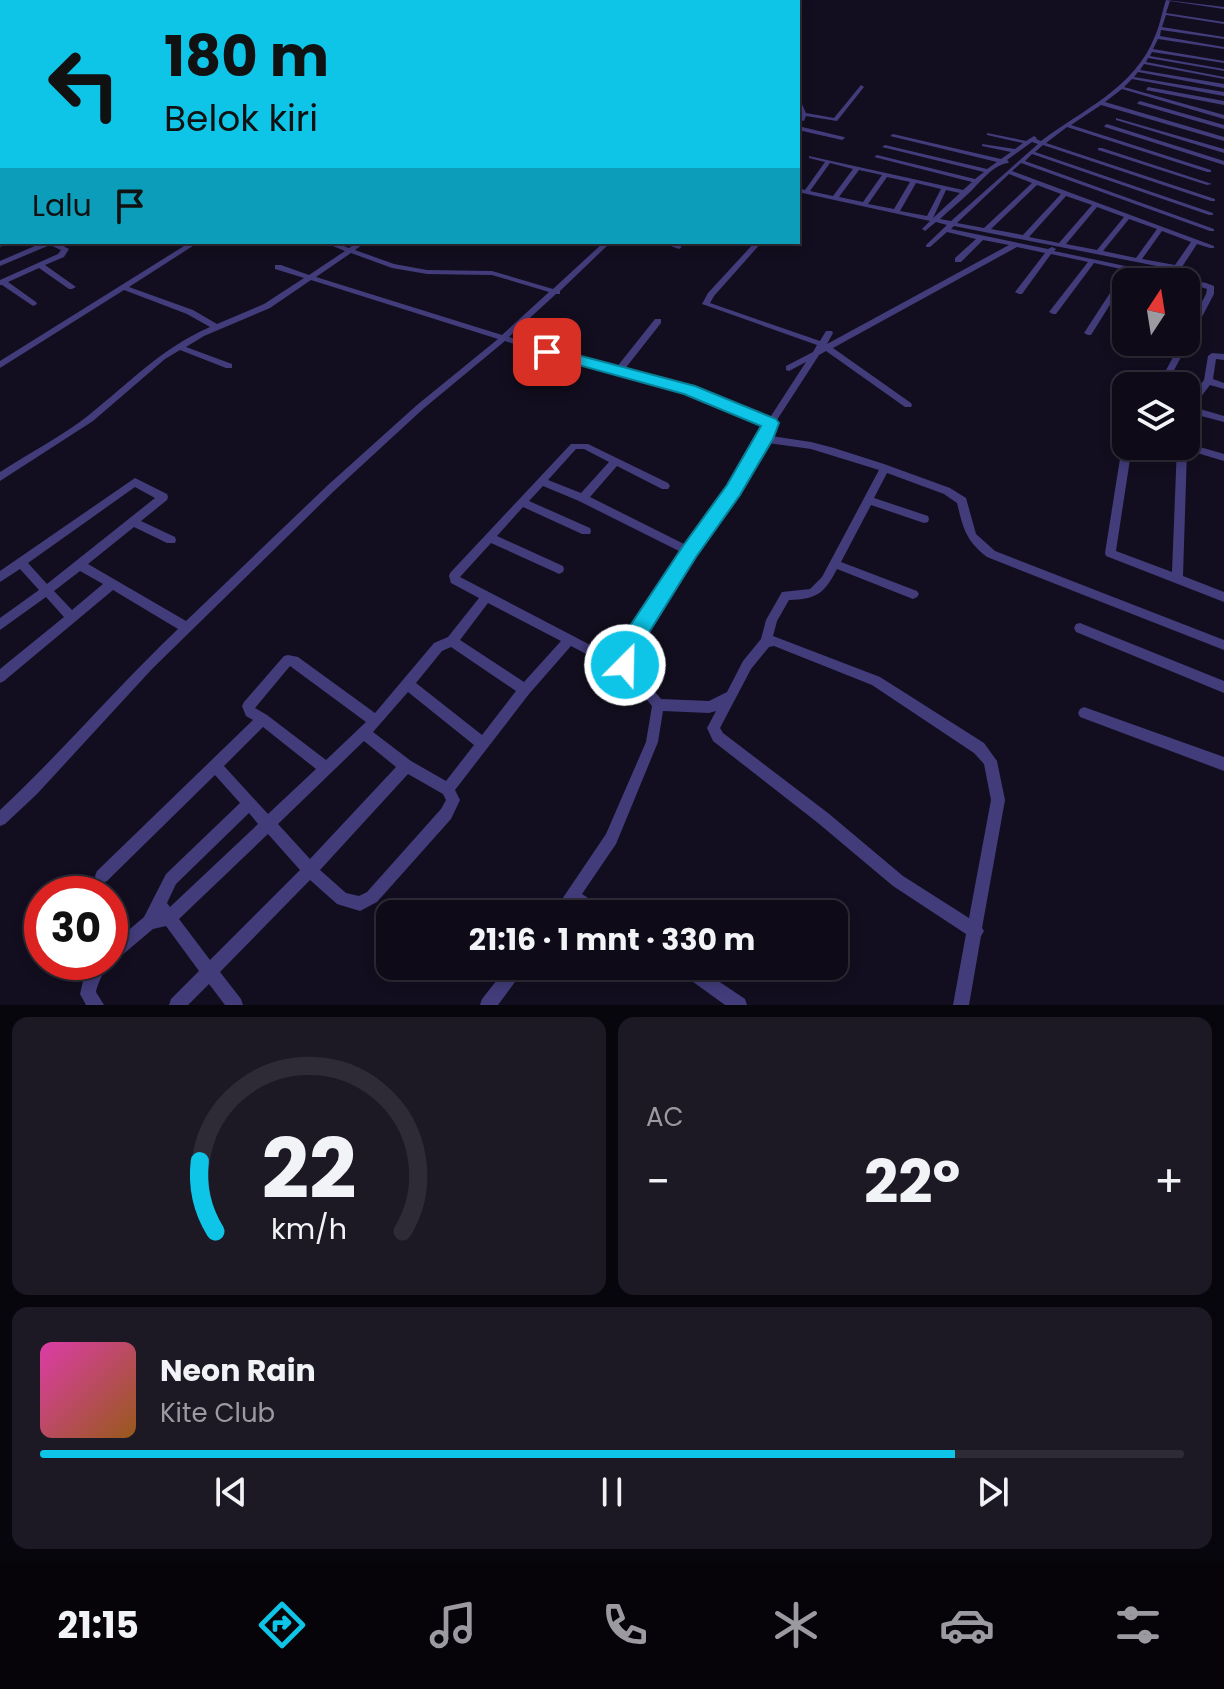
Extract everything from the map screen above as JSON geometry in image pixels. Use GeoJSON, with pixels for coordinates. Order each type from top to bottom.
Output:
{"type":"FeatureCollection","features":[{"type":"Feature","properties":{"kind":"street"},"geometry":{"type":"LineString","coordinates":[[928,246],[1042,142],[1134,78],[1151,50],[1168,0],[1224,8]]}},
{"type":"Feature","properties":{"kind":"street"},"geometry":{"type":"LineString","coordinates":[[1185,41],[1190,3]]}},
{"type":"Feature","properties":{"kind":"street"},"geometry":{"type":"LineString","coordinates":[[1209,45],[1213,7]]}},
{"type":"Feature","properties":{"kind":"street"},"geometry":{"type":"LineString","coordinates":[[1164,14],[1224,23]]}},
{"type":"Feature","properties":{"kind":"street"},"geometry":{"type":"LineString","coordinates":[[1160,28],[1224,38]]}},
{"type":"Feature","properties":{"kind":"street"},"geometry":{"type":"LineString","coordinates":[[1151,50],[1185,41],[1224,48]]}},
{"type":"Feature","properties":{"kind":"street"},"geometry":{"type":"LineString","coordinates":[[1151,50],[1224,55]]}},
{"type":"Feature","properties":{"kind":"street"},"geometry":{"type":"LineString","coordinates":[[1151,50],[1224,62]]}},
{"type":"Feature","properties":{"kind":"street"},"geometry":{"type":"LineString","coordinates":[[1151,50],[1224,70]]}},
{"type":"Feature","properties":{"kind":"street"},"geometry":{"type":"LineString","coordinates":[[1151,50],[1224,78]]}},
{"type":"Feature","properties":{"kind":"street"},"geometry":{"type":"LineString","coordinates":[[1140,71],[1224,86]]}},
{"type":"Feature","properties":{"kind":"street"},"geometry":{"type":"LineString","coordinates":[[1134,78],[1224,94]]}},
{"type":"Feature","properties":{"kind":"street"},"geometry":{"type":"LineString","coordinates":[[823,134],[861,87]]}},
{"type":"Feature","properties":{"kind":"street"},"geometry":{"type":"LineString","coordinates":[[1125,87],[1224,103]]}},
{"type":"Feature","properties":{"kind":"street"},"geometry":{"type":"LineString","coordinates":[[1125,87],[1224,115]]}},
{"type":"Feature","properties":{"kind":"street"},"geometry":{"type":"LineString","coordinates":[[1224,127],[1141,102],[1105,127],[1224,163]]}},
{"type":"Feature","properties":{"kind":"street"},"geometry":{"type":"LineString","coordinates":[[1101,103],[1224,139]]}},
{"type":"Feature","properties":{"kind":"street"},"geometry":{"type":"LineString","coordinates":[[802,113],[835,120]]}},
{"type":"Feature","properties":{"kind":"street"},"geometry":{"type":"LineString","coordinates":[[1118,119],[1224,151]]}},
{"type":"Feature","properties":{"kind":"street"},"geometry":{"type":"LineString","coordinates":[[1066,125],[1209,171]]}},
{"type":"Feature","properties":{"kind":"street"},"geometry":{"type":"LineString","coordinates":[[800,127],[842,138]]}},
{"type":"Feature","properties":{"kind":"street"},"geometry":{"type":"LineString","coordinates":[[867,170],[895,134],[1018,163],[1212,230]]}},
{"type":"Feature","properties":{"kind":"street"},"geometry":{"type":"LineString","coordinates":[[989,134],[1042,142],[1213,200]]}},
{"type":"Feature","properties":{"kind":"street"},"geometry":{"type":"LineString","coordinates":[[931,220],[988,171],[1031,140]]}},
{"type":"Feature","properties":{"kind":"street"},"geometry":{"type":"LineString","coordinates":[[1088,157],[1112,140]]}},
{"type":"Feature","properties":{"kind":"street"},"geometry":{"type":"LineString","coordinates":[[984,145],[1015,151]]}},
{"type":"Feature","properties":{"kind":"street"},"geometry":{"type":"LineString","coordinates":[[885,147],[988,171]]}},
{"type":"Feature","properties":{"kind":"street"},"geometry":{"type":"LineString","coordinates":[[1100,149],[1209,184]]}},
{"type":"Feature","properties":{"kind":"street"},"geometry":{"type":"LineString","coordinates":[[1031,152],[1211,214]]}},
{"type":"Feature","properties":{"kind":"street"},"geometry":{"type":"LineString","coordinates":[[811,157],[966,193]]}},
{"type":"Feature","properties":{"kind":"street"},"geometry":{"type":"LineString","coordinates":[[877,157],[978,182]]}},
{"type":"Feature","properties":{"kind":"street"},"geometry":{"type":"LineString","coordinates":[[829,161],[802,191],[984,234],[1177,268],[1195,241]]}},
{"type":"Feature","properties":{"kind":"street"},"geometry":{"type":"LineString","coordinates":[[834,199],[857,168]]}},
{"type":"Feature","properties":{"kind":"street"},"geometry":{"type":"LineString","coordinates":[[1008,172],[1212,247]]}},
{"type":"Feature","properties":{"kind":"street"},"geometry":{"type":"LineString","coordinates":[[864,205],[886,174]]}},
{"type":"Feature","properties":{"kind":"street"},"geometry":{"type":"LineString","coordinates":[[896,212],[914,181]]}},
{"type":"Feature","properties":{"kind":"street"},"geometry":{"type":"LineString","coordinates":[[958,260],[1036,182]]}},
{"type":"Feature","properties":{"kind":"street"},"geometry":{"type":"LineString","coordinates":[[925,229],[944,189]]}},
{"type":"Feature","properties":{"kind":"street"},"geometry":{"type":"LineString","coordinates":[[789,368],[1020,241],[1065,193]]}},
{"type":"Feature","properties":{"kind":"street"},"geometry":{"type":"LineString","coordinates":[[1019,292],[1055,247],[1096,204]]}},
{"type":"Feature","properties":{"kind":"street"},"geometry":{"type":"LineString","coordinates":[[1099,252],[1128,216]]}},
{"type":"Feature","properties":{"kind":"street"},"geometry":{"type":"LineString","coordinates":[[1138,260],[1161,228]]}},
{"type":"Feature","properties":{"kind":"street"},"geometry":{"type":"LineString","coordinates":[[0,264],[45,244]]}},
{"type":"Feature","properties":{"kind":"street"},"geometry":{"type":"LineString","coordinates":[[1,283],[61,255],[65,249],[54,244]]}},
{"type":"Feature","properties":{"kind":"street"},"geometry":{"type":"LineString","coordinates":[[0,365],[193,244]]}},
{"type":"Feature","properties":{"kind":"street"},"geometry":{"type":"LineString","coordinates":[[331,244],[403,268],[492,273],[557,292]]}},
{"type":"Feature","properties":{"kind":"street"},"geometry":{"type":"LineString","coordinates":[[0,477],[90,419],[155,362],[216,327],[267,306],[360,244]]}},
{"type":"Feature","properties":{"kind":"street"},"geometry":{"type":"LineString","coordinates":[[0,819],[148,665],[420,407],[557,292],[606,244]]}},
{"type":"Feature","properties":{"kind":"street"},"geometry":{"type":"LineString","coordinates":[[669,244],[679,247]]}},
{"type":"Feature","properties":{"kind":"street"},"geometry":{"type":"LineString","coordinates":[[757,244],[706,304],[822,344],[908,405]]}},
{"type":"Feature","properties":{"kind":"street"},"geometry":{"type":"LineString","coordinates":[[1055,247],[1130,268]]}},
{"type":"Feature","properties":{"kind":"street"},"geometry":{"type":"LineString","coordinates":[[1053,312],[1093,260]]}},
{"type":"Feature","properties":{"kind":"street"},"geometry":{"type":"LineString","coordinates":[[40,265],[72,287]]}},
{"type":"Feature","properties":{"kind":"street"},"geometry":{"type":"LineString","coordinates":[[278,267],[504,338],[713,398],[771,423]]}},
{"type":"Feature","properties":{"kind":"street"},"geometry":{"type":"LineString","coordinates":[[1,283],[33,304]]}},
{"type":"Feature","properties":{"kind":"street"},"geometry":{"type":"LineString","coordinates":[[1200,286],[1211,288],[1200,311]]}},
{"type":"Feature","properties":{"kind":"street"},"geometry":{"type":"LineString","coordinates":[[122,287],[190,312],[216,327]]}},
{"type":"Feature","properties":{"kind":"street"},"geometry":{"type":"LineString","coordinates":[[1088,333],[1112,296]]}},
{"type":"Feature","properties":{"kind":"street"},"geometry":{"type":"LineString","coordinates":[[619,370],[658,321]]}},
{"type":"Feature","properties":{"kind":"street"},"geometry":{"type":"LineString","coordinates":[[627,670],[625,660],[630,645],[689,551],[734,490],[765,439],[771,423],[829,333]]}},
{"type":"Feature","properties":{"kind":"street"},"geometry":{"type":"LineString","coordinates":[[179,347],[229,366]]}},
{"type":"Feature","properties":{"kind":"street"},"geometry":{"type":"LineString","coordinates":[[1200,391],[1208,381],[1212,356],[1224,357]]}},
{"type":"Feature","properties":{"kind":"street"},"geometry":{"type":"LineString","coordinates":[[1208,381],[1224,386]]}},
{"type":"Feature","properties":{"kind":"street"},"geometry":{"type":"LineString","coordinates":[[1200,413],[1224,419]]}},
{"type":"Feature","properties":{"kind":"street"},"geometry":{"type":"LineString","coordinates":[[765,439],[785,441],[884,470],[958,497],[974,542],[991,554],[1224,645]]}},
{"type":"Feature","properties":{"kind":"street"},"geometry":{"type":"LineString","coordinates":[[665,486],[585,446],[574,446],[454,578],[627,670],[658,705],[709,707],[731,696]]}},
{"type":"Feature","properties":{"kind":"street"},"geometry":{"type":"LineString","coordinates":[[1200,451],[1224,458]]}},
{"type":"Feature","properties":{"kind":"street"},"geometry":{"type":"LineString","coordinates":[[1125,460],[1109,550],[1114,557],[1224,597]]}},
{"type":"Feature","properties":{"kind":"street"},"geometry":{"type":"LineString","coordinates":[[1177,580],[1183,460]]}},
{"type":"Feature","properties":{"kind":"street"},"geometry":{"type":"LineString","coordinates":[[583,498],[616,461]]}},
{"type":"Feature","properties":{"kind":"street"},"geometry":{"type":"LineString","coordinates":[[884,470],[835,564],[815,593],[786,595],[772,620],[766,642],[747,665],[713,728],[718,737],[898,881],[976,931]]}},
{"type":"Feature","properties":{"kind":"street"},"geometry":{"type":"LineString","coordinates":[[0,577],[129,485],[139,481],[163,499],[0,625]]}},
{"type":"Feature","properties":{"kind":"street"},"geometry":{"type":"LineString","coordinates":[[541,481],[583,498],[689,551]]}},
{"type":"Feature","properties":{"kind":"street"},"geometry":{"type":"LineString","coordinates":[[869,500],[924,519]]}},
{"type":"Feature","properties":{"kind":"street"},"geometry":{"type":"LineString","coordinates":[[521,502],[586,531]]}},
{"type":"Feature","properties":{"kind":"street"},"geometry":{"type":"LineString","coordinates":[[134,522],[171,540]]}},
{"type":"Feature","properties":{"kind":"street"},"geometry":{"type":"LineString","coordinates":[[489,537],[559,569]]}},
{"type":"Feature","properties":{"kind":"street"},"geometry":{"type":"LineString","coordinates":[[21,563],[71,617]]}},
{"type":"Feature","properties":{"kind":"street"},"geometry":{"type":"LineString","coordinates":[[835,564],[913,594]]}},
{"type":"Feature","properties":{"kind":"street"},"geometry":{"type":"LineString","coordinates":[[80,565],[187,628]]}},
{"type":"Feature","properties":{"kind":"street"},"geometry":{"type":"LineString","coordinates":[[0,677],[113,583]]}},
{"type":"Feature","properties":{"kind":"street"},"geometry":{"type":"LineString","coordinates":[[149,922],[169,918],[327,769],[409,685],[438,647],[452,641],[487,596]]}},
{"type":"Feature","properties":{"kind":"street"},"geometry":{"type":"LineString","coordinates":[[1080,628],[1224,687]]}},
{"type":"Feature","properties":{"kind":"street"},"geometry":{"type":"LineString","coordinates":[[448,789],[525,690],[569,640]]}},
{"type":"Feature","properties":{"kind":"street"},"geometry":{"type":"LineString","coordinates":[[452,641],[525,690]]}},
{"type":"Feature","properties":{"kind":"street"},"geometry":{"type":"LineString","coordinates":[[766,642],[774,641],[792,647],[876,681],[962,735],[990,761],[998,800],[961,1005]]}},
{"type":"Feature","properties":{"kind":"street"},"geometry":{"type":"LineString","coordinates":[[327,769],[250,712],[248,706],[288,660],[294,661],[376,721]]}},
{"type":"Feature","properties":{"kind":"street"},"geometry":{"type":"LineString","coordinates":[[409,685],[482,743]]}},
{"type":"Feature","properties":{"kind":"street"},"geometry":{"type":"LineString","coordinates":[[569,900],[611,839],[652,742],[658,705]]}},
{"type":"Feature","properties":{"kind":"street"},"geometry":{"type":"LineString","coordinates":[[1084,713],[1224,764]]}},
{"type":"Feature","properties":{"kind":"street"},"geometry":{"type":"LineString","coordinates":[[102,876],[263,719]]}},
{"type":"Feature","properties":{"kind":"street"},"geometry":{"type":"LineString","coordinates":[[216,767],[310,870],[350,904],[360,904],[372,897],[446,814],[453,800],[448,789],[406,766],[364,733]]}},
{"type":"Feature","properties":{"kind":"street"},"geometry":{"type":"LineString","coordinates":[[177,1005],[310,870],[406,766]]}},
{"type":"Feature","properties":{"kind":"street"},"geometry":{"type":"LineString","coordinates":[[128,940],[149,922],[171,879],[249,803]]}},
{"type":"Feature","properties":{"kind":"street"},"geometry":{"type":"LineString","coordinates":[[572,896],[578,900]]}},
{"type":"Feature","properties":{"kind":"street"},"geometry":{"type":"LineString","coordinates":[[158,904],[235,1005]]}},
{"type":"Feature","properties":{"kind":"street"},"geometry":{"type":"LineString","coordinates":[[92,980],[88,994],[96,1005]]}},
{"type":"Feature","properties":{"kind":"street"},"geometry":{"type":"LineString","coordinates":[[488,1005],[507,980]]}},
{"type":"Feature","properties":{"kind":"street"},"geometry":{"type":"LineString","coordinates":[[703,980],[739,1005]]}},
{"type":"Feature","properties":{"kind":"route"},"geometry":{"type":"LineString","coordinates":[[547,352],[689,390],[771,423],[765,439],[734,490],[689,551],[630,645],[625,655],[625,665]]}}]}
